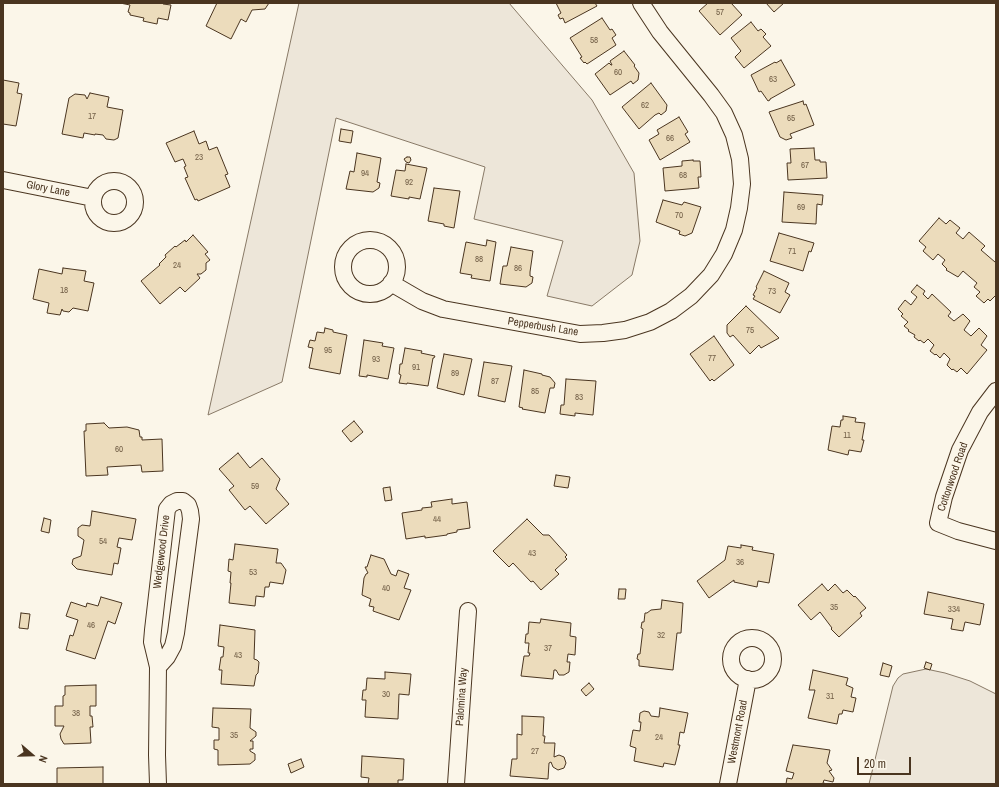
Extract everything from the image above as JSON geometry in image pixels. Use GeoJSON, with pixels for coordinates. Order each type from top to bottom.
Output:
{"type":"FeatureCollection","features":[{"type":"Feature","properties":{"kind":"street","name":"Pepperbush Lane"},"geometry":{"type":"LineString","coordinates":[[391,283],[422,302],[443,309],[580,334],[625,330],[650,322],[671,311],[691,296],[711,274],[724,254],[734,230],[739,208],[742,184],[740,159],[734,135],[724,113],[660,32],[641,3]]}},
{"type":"Feature","properties":{"kind":"street","name":"Glory Lane"},"geometry":{"type":"LineString","coordinates":[[3,180],[93,198]]}},
{"type":"Feature","properties":{"kind":"street","name":"Cottonwood Road"},"geometry":{"type":"LineString","coordinates":[[996,391],[980,412],[960,450],[944,497],[938,523],[958,531],[996,541]]}},
{"type":"Feature","properties":{"kind":"street","name":"Wedgewood Drive"},"geometry":{"type":"LineString","coordinates":[[158,667],[173,646],[176,633],[191,519],[188,506],[183,501],[177,500],[171,504],[166,517],[152,642],[158,667],[158,784]]}},
{"type":"Feature","properties":{"kind":"street","name":"Palomina Way"},"geometry":{"type":"LineString","coordinates":[[456,784],[468,611]]}},
{"type":"Feature","properties":{"kind":"street","name":"Westmont Road"},"geometry":{"type":"LineString","coordinates":[[728,784],[748,680]]}},
{"type":"Feature","properties":{"kind":"shaded area"},"geometry":{"type":"Polygon","coordinates":[[[299,3],[509,3],[592,100],[634,173],[640,241],[632,275],[592,306],[547,296],[563,241],[474,219],[485,167],[336,118],[282,382],[208,415],[299,3]]]}},
{"type":"Feature","properties":{"kind":"shaded area"},"geometry":{"type":"Polygon","coordinates":[[[926,669],[970,681],[996,694],[996,784],[869,784],[893,686],[898,678],[903,674],[926,669]]]}},
{"type":"Feature","properties":{"kind":"building"},"geometry":{"type":"Polygon","coordinates":[[[120,3],[163,3],[171,5],[168,20],[158,18],[157,24],[143,21],[144,18],[130,15],[128,12],[130,5],[120,3]]]}},
{"type":"Feature","properties":{"kind":"building"},"geometry":{"type":"Polygon","coordinates":[[[217,3],[269,3],[265,9],[252,10],[246,22],[241,19],[231,39],[206,26],[217,3]]]}},
{"type":"Feature","properties":{"kind":"building"},"geometry":{"type":"Polygon","coordinates":[[[556,3],[595,3],[597,6],[565,23],[563,18],[560,19],[558,15],[561,13],[556,3]]]}},
{"type":"Feature","properties":{"kind":"building"},"geometry":{"type":"Polygon","coordinates":[[[708,3],[731,3],[742,15],[720,35],[699,11],[708,3]]]}},
{"type":"Feature","properties":{"kind":"building"},"geometry":{"type":"Polygon","coordinates":[[[766,3],[784,3],[774,12],[766,3]]]}},
{"type":"Feature","properties":{"kind":"building"},"geometry":{"type":"Polygon","coordinates":[[[602,18],[610,30],[612,29],[616,35],[612,38],[616,45],[587,64],[585,62],[584,63],[570,38],[602,18]]]}},
{"type":"Feature","properties":{"kind":"building"},"geometry":{"type":"Polygon","coordinates":[[[751,22],[758,31],[761,29],[766,34],[763,37],[771,46],[744,68],[735,57],[741,51],[731,38],[751,22]]]}},
{"type":"Feature","properties":{"kind":"building"},"geometry":{"type":"Polygon","coordinates":[[[624,51],[635,65],[634,66],[639,73],[638,80],[633,84],[631,81],[610,95],[595,74],[609,63],[612,65],[610,61],[624,51]]]}},
{"type":"Feature","properties":{"kind":"building"},"geometry":{"type":"Polygon","coordinates":[[[781,60],[795,85],[768,101],[761,91],[759,92],[751,75],[781,60]]]}},
{"type":"Feature","properties":{"kind":"building"},"geometry":{"type":"Polygon","coordinates":[[[3,80],[19,83],[17,93],[22,94],[16,126],[3,124],[3,80]]]}},
{"type":"Feature","properties":{"kind":"building"},"geometry":{"type":"Polygon","coordinates":[[[651,83],[667,105],[666,111],[661,115],[659,113],[655,115],[639,129],[622,107],[651,83]]]}},
{"type":"Feature","properties":{"kind":"building"},"geometry":{"type":"Polygon","coordinates":[[[90,93],[109,97],[107,107],[123,110],[118,138],[114,140],[106,139],[103,135],[84,133],[83,138],[62,134],[69,98],[75,94],[85,95],[87,99],[90,93]]]}},
{"type":"Feature","properties":{"kind":"building"},"geometry":{"type":"Polygon","coordinates":[[[803,101],[804,105],[806,104],[814,125],[790,134],[792,138],[786,140],[780,137],[769,112],[803,101]]]}},
{"type":"Feature","properties":{"kind":"building"},"geometry":{"type":"Polygon","coordinates":[[[679,117],[688,132],[685,134],[690,142],[660,160],[649,140],[659,134],[657,130],[679,117]]]}},
{"type":"Feature","properties":{"kind":"building"},"geometry":{"type":"Polygon","coordinates":[[[341,129],[353,131],[351,143],[339,141],[341,129]]]}},
{"type":"Feature","properties":{"kind":"building"},"geometry":{"type":"Polygon","coordinates":[[[194,131],[199,144],[206,141],[209,150],[217,147],[228,174],[225,175],[230,187],[198,201],[197,199],[195,200],[185,178],[188,177],[183,159],[175,162],[166,143],[194,131]]]}},
{"type":"Feature","properties":{"kind":"building"},"geometry":{"type":"Polygon","coordinates":[[[814,148],[815,160],[826,162],[827,178],[788,180],[787,163],[791,163],[790,149],[814,148]]]}},
{"type":"Feature","properties":{"kind":"building"},"geometry":{"type":"Polygon","coordinates":[[[357,153],[381,158],[377,182],[380,183],[379,188],[373,192],[346,189],[350,171],[354,172],[357,153]]]}},
{"type":"Feature","properties":{"kind":"building"},"geometry":{"type":"Polygon","coordinates":[[[410,157],[411,160],[409,163],[404,159],[410,157]]]}},
{"type":"Feature","properties":{"kind":"building"},"geometry":{"type":"Polygon","coordinates":[[[682,161],[700,161],[701,177],[698,177],[699,188],[665,191],[663,168],[682,166],[682,161]]]}},
{"type":"Feature","properties":{"kind":"building"},"geometry":{"type":"Polygon","coordinates":[[[406,164],[427,168],[420,199],[391,196],[396,170],[405,171],[406,164]]]}},
{"type":"Feature","properties":{"kind":"building"},"geometry":{"type":"Polygon","coordinates":[[[434,188],[460,191],[454,228],[444,226],[444,224],[428,221],[434,188]]]}},
{"type":"Feature","properties":{"kind":"building"},"geometry":{"type":"Polygon","coordinates":[[[784,192],[823,195],[822,205],[817,204],[816,224],[782,222],[784,192]]]}},
{"type":"Feature","properties":{"kind":"building"},"geometry":{"type":"Polygon","coordinates":[[[663,200],[682,205],[684,202],[701,207],[692,233],[685,236],[679,234],[680,231],[656,222],[663,200]]]}},
{"type":"Feature","properties":{"kind":"building"},"geometry":{"type":"Polygon","coordinates":[[[939,218],[946,224],[950,220],[960,228],[956,233],[963,239],[969,232],[985,246],[981,250],[995,262],[996,261],[996,295],[990,301],[988,299],[984,303],[976,296],[980,292],[974,287],[977,283],[963,271],[958,277],[946,270],[947,269],[942,264],[945,260],[938,254],[933,260],[923,251],[926,247],[919,241],[939,218]]]}},
{"type":"Feature","properties":{"kind":"building"},"geometry":{"type":"Polygon","coordinates":[[[779,233],[814,243],[811,252],[809,251],[803,271],[770,261],[779,233]]]}},
{"type":"Feature","properties":{"kind":"building"},"geometry":{"type":"Polygon","coordinates":[[[193,235],[208,252],[205,254],[210,260],[206,263],[206,270],[201,274],[197,274],[200,278],[185,292],[180,287],[160,304],[141,281],[160,265],[159,264],[166,257],[165,255],[175,246],[176,247],[185,240],[186,242],[193,235]]]}},
{"type":"Feature","properties":{"kind":"building"},"geometry":{"type":"Polygon","coordinates":[[[487,240],[496,242],[490,281],[471,278],[472,275],[460,273],[466,242],[486,246],[487,240]]]}},
{"type":"Feature","properties":{"kind":"building"},"geometry":{"type":"Polygon","coordinates":[[[511,247],[533,251],[530,272],[530,276],[533,277],[532,283],[526,287],[500,284],[503,266],[507,266],[511,247]]]}},
{"type":"Feature","properties":{"kind":"building"},"geometry":{"type":"Polygon","coordinates":[[[63,268],[86,271],[84,281],[94,283],[88,311],[73,308],[69,312],[63,311],[62,309],[60,315],[47,313],[49,303],[33,299],[39,269],[62,274],[63,268]]]}},
{"type":"Feature","properties":{"kind":"building"},"geometry":{"type":"Polygon","coordinates":[[[764,271],[789,283],[785,292],[790,295],[780,313],[753,299],[755,296],[753,295],[757,288],[756,287],[764,271]]]}},
{"type":"Feature","properties":{"kind":"building"},"geometry":{"type":"Polygon","coordinates":[[[917,285],[925,291],[923,294],[928,299],[932,294],[951,312],[948,316],[954,321],[963,314],[970,321],[964,330],[971,336],[979,328],[987,336],[981,345],[987,350],[967,374],[961,368],[957,372],[953,369],[952,370],[947,365],[950,359],[944,353],[940,358],[936,354],[935,355],[930,351],[934,345],[928,339],[924,343],[920,340],[919,341],[914,337],[915,335],[908,331],[909,330],[904,326],[908,322],[901,316],[903,314],[898,309],[905,300],[911,305],[917,297],[911,292],[917,285]]]}},
{"type":"Feature","properties":{"kind":"building"},"geometry":{"type":"Polygon","coordinates":[[[746,306],[779,338],[761,348],[759,345],[750,354],[733,335],[730,337],[727,333],[727,325],[746,306]]]}},
{"type":"Feature","properties":{"kind":"building"},"geometry":{"type":"Polygon","coordinates":[[[325,328],[333,330],[333,332],[347,335],[340,374],[309,368],[313,348],[308,347],[310,340],[315,341],[317,332],[324,333],[325,328]]]}},
{"type":"Feature","properties":{"kind":"building"},"geometry":{"type":"Polygon","coordinates":[[[714,336],[734,365],[714,381],[712,379],[710,381],[690,354],[714,336]]]}},
{"type":"Feature","properties":{"kind":"building"},"geometry":{"type":"Polygon","coordinates":[[[364,340],[383,343],[382,346],[394,348],[388,379],[367,375],[367,377],[359,376],[364,340]]]}},
{"type":"Feature","properties":{"kind":"building"},"geometry":{"type":"Polygon","coordinates":[[[405,348],[422,351],[421,353],[435,356],[433,358],[428,386],[399,383],[401,375],[399,374],[400,364],[402,364],[405,348]]]}},
{"type":"Feature","properties":{"kind":"building"},"geometry":{"type":"Polygon","coordinates":[[[444,354],[472,359],[464,395],[437,388],[444,354]]]}},
{"type":"Feature","properties":{"kind":"building"},"geometry":{"type":"Polygon","coordinates":[[[484,362],[512,366],[505,402],[478,396],[484,362]]]}},
{"type":"Feature","properties":{"kind":"building"},"geometry":{"type":"Polygon","coordinates":[[[524,370],[550,377],[555,383],[554,388],[550,388],[545,413],[522,409],[523,408],[519,407],[524,370]]]}},
{"type":"Feature","properties":{"kind":"building"},"geometry":{"type":"Polygon","coordinates":[[[566,379],[596,381],[593,415],[575,413],[575,416],[560,414],[561,405],[564,405],[566,379]]]}},
{"type":"Feature","properties":{"kind":"building"},"geometry":{"type":"Polygon","coordinates":[[[843,416],[856,418],[855,422],[865,423],[862,440],[864,440],[861,452],[849,450],[848,455],[828,450],[832,426],[840,427],[843,416]]]}},
{"type":"Feature","properties":{"kind":"building"},"geometry":{"type":"Polygon","coordinates":[[[354,421],[363,432],[351,442],[342,431],[354,421]]]}},
{"type":"Feature","properties":{"kind":"building"},"geometry":{"type":"Polygon","coordinates":[[[104,423],[109,428],[127,427],[139,430],[142,440],[162,439],[163,471],[142,472],[141,465],[107,467],[108,475],[86,476],[84,431],[86,431],[86,424],[104,423]]]}},
{"type":"Feature","properties":{"kind":"building"},"geometry":{"type":"Polygon","coordinates":[[[238,453],[250,468],[262,458],[280,479],[276,489],[289,504],[266,524],[250,506],[245,510],[229,490],[234,486],[219,469],[238,453]]]}},
{"type":"Feature","properties":{"kind":"building"},"geometry":{"type":"Polygon","coordinates":[[[556,475],[570,477],[568,488],[554,486],[556,475]]]}},
{"type":"Feature","properties":{"kind":"building"},"geometry":{"type":"Polygon","coordinates":[[[390,487],[392,500],[385,501],[383,488],[390,487]]]}},
{"type":"Feature","properties":{"kind":"building"},"geometry":{"type":"Polygon","coordinates":[[[452,499],[452,504],[467,502],[470,528],[457,530],[457,532],[447,535],[406,539],[402,513],[432,507],[431,502],[452,499]]]}},
{"type":"Feature","properties":{"kind":"building"},"geometry":{"type":"Polygon","coordinates":[[[92,511],[136,519],[132,540],[119,538],[117,547],[121,548],[118,564],[114,563],[112,575],[77,569],[72,564],[73,559],[81,556],[84,540],[78,536],[78,528],[82,525],[90,526],[92,511]]]}},
{"type":"Feature","properties":{"kind":"building"},"geometry":{"type":"Polygon","coordinates":[[[44,518],[51,520],[49,533],[41,531],[44,518]]]}},
{"type":"Feature","properties":{"kind":"building"},"geometry":{"type":"Polygon","coordinates":[[[527,519],[543,535],[549,535],[567,555],[565,557],[567,559],[555,570],[559,574],[541,590],[513,563],[509,567],[493,551],[527,519]]]}},
{"type":"Feature","properties":{"kind":"building"},"geometry":{"type":"Polygon","coordinates":[[[235,544],[278,549],[276,563],[281,563],[286,570],[283,584],[270,582],[269,587],[265,587],[264,597],[256,596],[255,606],[229,603],[231,572],[228,571],[229,559],[233,560],[235,544]]]}},
{"type":"Feature","properties":{"kind":"building"},"geometry":{"type":"Polygon","coordinates":[[[741,545],[753,547],[752,550],[774,554],[769,583],[758,581],[757,587],[734,582],[734,580],[709,598],[697,581],[725,560],[728,546],[741,548],[741,545]]]}},
{"type":"Feature","properties":{"kind":"building"},"geometry":{"type":"Polygon","coordinates":[[[371,555],[384,559],[391,574],[396,576],[398,570],[409,574],[404,588],[411,590],[399,620],[373,611],[374,607],[369,606],[371,599],[362,595],[364,578],[368,573],[365,567],[367,567],[371,555]]]}},
{"type":"Feature","properties":{"kind":"building"},"geometry":{"type":"Polygon","coordinates":[[[822,584],[828,591],[835,584],[843,593],[847,590],[866,608],[860,613],[862,616],[839,637],[831,629],[832,628],[820,612],[811,620],[798,605],[822,584]]]}},
{"type":"Feature","properties":{"kind":"building"},"geometry":{"type":"Polygon","coordinates":[[[619,589],[626,589],[625,599],[618,599],[619,589]]]}},
{"type":"Feature","properties":{"kind":"building"},"geometry":{"type":"Polygon","coordinates":[[[928,592],[984,604],[980,625],[965,622],[963,631],[951,629],[953,619],[924,614],[928,592]]]}},
{"type":"Feature","properties":{"kind":"building"},"geometry":{"type":"Polygon","coordinates":[[[101,597],[122,603],[115,624],[108,621],[95,659],[66,650],[70,635],[73,636],[78,620],[66,616],[71,602],[86,607],[87,603],[98,606],[101,597]]]}},
{"type":"Feature","properties":{"kind":"building"},"geometry":{"type":"Polygon","coordinates":[[[662,600],[683,603],[681,633],[677,633],[673,670],[639,666],[639,660],[637,659],[638,654],[640,654],[643,629],[641,628],[642,622],[644,622],[645,613],[651,610],[661,609],[662,600]]]}},
{"type":"Feature","properties":{"kind":"building"},"geometry":{"type":"Polygon","coordinates":[[[21,613],[30,614],[28,629],[19,628],[21,613]]]}},
{"type":"Feature","properties":{"kind":"building"},"geometry":{"type":"Polygon","coordinates":[[[541,619],[571,623],[570,636],[576,637],[575,655],[568,654],[567,662],[570,662],[569,672],[564,675],[559,675],[556,670],[554,670],[553,679],[521,676],[524,656],[529,656],[530,653],[528,653],[529,643],[525,643],[526,634],[528,634],[529,622],[540,623],[541,619]]]}},
{"type":"Feature","properties":{"kind":"building"},"geometry":{"type":"Polygon","coordinates":[[[220,625],[255,630],[254,659],[259,662],[258,673],[256,675],[254,686],[221,684],[222,670],[219,670],[224,647],[218,646],[220,625]]]}},
{"type":"Feature","properties":{"kind":"building"},"geometry":{"type":"Polygon","coordinates":[[[926,662],[932,664],[930,670],[924,668],[926,662]]]}},
{"type":"Feature","properties":{"kind":"building"},"geometry":{"type":"Polygon","coordinates":[[[883,663],[892,666],[889,677],[880,675],[883,663]]]}},
{"type":"Feature","properties":{"kind":"building"},"geometry":{"type":"Polygon","coordinates":[[[813,670],[848,678],[846,685],[853,688],[851,697],[856,698],[853,712],[843,710],[842,714],[839,714],[837,724],[808,718],[815,690],[809,690],[813,670]]]}},
{"type":"Feature","properties":{"kind":"building"},"geometry":{"type":"Polygon","coordinates":[[[385,672],[411,674],[409,695],[399,694],[398,719],[365,717],[366,700],[362,700],[363,690],[366,690],[367,678],[385,679],[385,672]]]}},
{"type":"Feature","properties":{"kind":"building"},"geometry":{"type":"Polygon","coordinates":[[[589,683],[594,689],[586,696],[581,690],[589,683]]]}},
{"type":"Feature","properties":{"kind":"building"},"geometry":{"type":"Polygon","coordinates":[[[96,685],[96,706],[90,706],[90,716],[92,716],[93,727],[90,727],[91,743],[64,744],[60,734],[64,726],[55,726],[55,706],[63,706],[65,686],[96,685]]]}},
{"type":"Feature","properties":{"kind":"building"},"geometry":{"type":"Polygon","coordinates":[[[213,708],[251,709],[250,728],[256,732],[256,736],[250,741],[253,741],[253,749],[250,749],[250,751],[255,754],[255,760],[250,764],[218,765],[218,750],[214,749],[214,740],[219,740],[219,728],[212,727],[213,708]]]}},
{"type":"Feature","properties":{"kind":"building"},"geometry":{"type":"Polygon","coordinates":[[[660,708],[688,713],[684,733],[680,732],[678,745],[680,745],[675,765],[664,763],[663,767],[634,761],[636,748],[630,746],[633,730],[640,731],[640,713],[644,711],[649,712],[651,716],[659,717],[660,708]]]}},
{"type":"Feature","properties":{"kind":"building"},"geometry":{"type":"Polygon","coordinates":[[[522,716],[544,717],[544,743],[555,743],[554,757],[559,755],[564,757],[566,763],[564,768],[558,770],[553,767],[551,762],[549,763],[548,779],[510,776],[512,759],[517,759],[517,734],[522,735],[522,716]]]}},
{"type":"Feature","properties":{"kind":"building"},"geometry":{"type":"Polygon","coordinates":[[[793,745],[830,750],[827,763],[832,770],[829,771],[834,778],[833,782],[824,780],[823,783],[828,784],[786,784],[787,778],[792,779],[794,773],[786,771],[793,745]]]}},
{"type":"Feature","properties":{"kind":"building"},"geometry":{"type":"Polygon","coordinates":[[[362,756],[404,759],[403,780],[398,780],[398,784],[368,784],[369,778],[361,777],[362,756]]]}},
{"type":"Feature","properties":{"kind":"building"},"geometry":{"type":"Polygon","coordinates":[[[301,759],[304,767],[291,773],[288,764],[301,759]]]}},
{"type":"Feature","properties":{"kind":"building"},"geometry":{"type":"Polygon","coordinates":[[[103,767],[103,784],[57,784],[57,768],[103,767]]]}}]}
